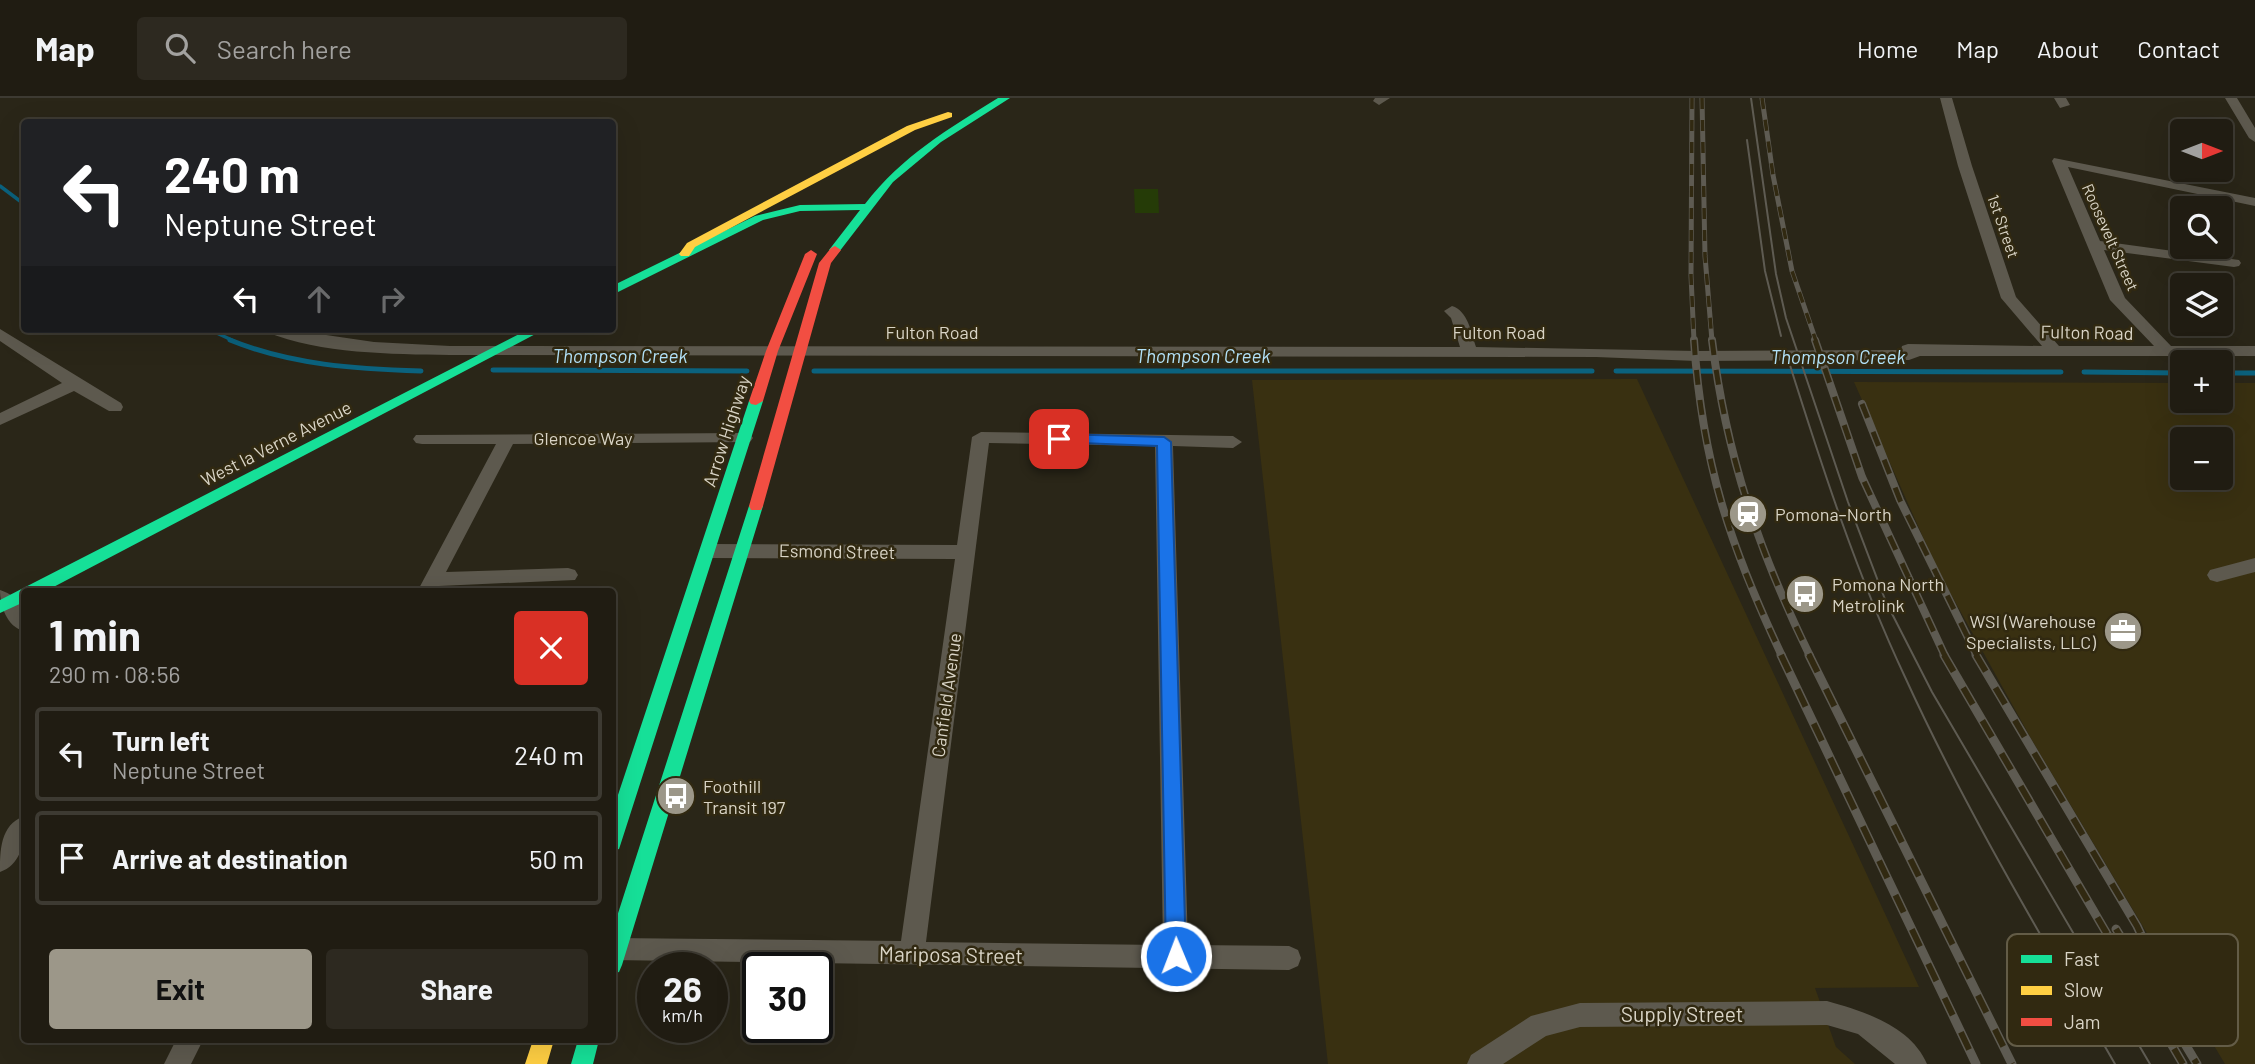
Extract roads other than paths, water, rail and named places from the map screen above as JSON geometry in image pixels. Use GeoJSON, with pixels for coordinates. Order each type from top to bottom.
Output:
{"type":"FeatureCollection","features":[{"type":"Feature","properties":{"kind":"main road"},"geometry":{"type":"LineString","coordinates":[[881,165],[948,115],[979,98]]}},
{"type":"Feature","properties":{"kind":"main road"},"geometry":{"type":"LineString","coordinates":[[616,949],[744,550],[825,263],[866,207],[916,155],[966,120],[1005,98]]}},
{"type":"Feature","properties":{"kind":"main road"},"geometry":{"type":"LineString","coordinates":[[685,254],[691,245],[911,128],[948,115]]}},
{"type":"Feature","properties":{"kind":"main road","name":"Arrow Highway"},"geometry":{"type":"LineString","coordinates":[[616,831],[772,351],[805,264],[823,233],[854,192]]}},
{"type":"Feature","properties":{"kind":"main road"},"geometry":{"type":"LineString","coordinates":[[616,289],[759,218],[800,208],[866,207]]}},
{"type":"Feature","properties":{"kind":"main road","name":"West la Verne Avenue"},"geometry":{"type":"LineString","coordinates":[[38,588],[531,333]]}},
{"type":"Feature","properties":{"kind":"main road"},"geometry":{"type":"LineString","coordinates":[[536,1064],[543,1043]]}},
{"type":"Feature","properties":{"kind":"main road"},"geometry":{"type":"LineString","coordinates":[[582,1064],[588,1043]]}},
{"type":"Feature","properties":{"kind":"street","name":"1st Street"},"geometry":{"type":"LineString","coordinates":[[1946,98],[1965,166],[2009,298],[2054,350]]}},
{"type":"Feature","properties":{"kind":"street"},"geometry":{"type":"LineString","coordinates":[[2231,98],[2255,138]]}},
{"type":"Feature","properties":{"kind":"street"},"geometry":{"type":"LineString","coordinates":[[948,115],[966,120]]}},
{"type":"Feature","properties":{"kind":"street","name":"Roosevelt Street"},"geometry":{"type":"LineString","coordinates":[[2168,352],[2118,300],[2059,161],[2255,201]]}},
{"type":"Feature","properties":{"kind":"street"},"geometry":{"type":"LineString","coordinates":[[2094,244],[2234,263]]}},
{"type":"Feature","properties":{"kind":"street"},"geometry":{"type":"LineString","coordinates":[[1452,312],[1458,317],[1469,351]]}},
{"type":"Feature","properties":{"kind":"street","name":"Fulton Road"},"geometry":{"type":"LineString","coordinates":[[284,333],[381,349],[452,352],[1469,351],[1696,356],[1909,355],[1918,351],[2255,351]]}},
{"type":"Feature","properties":{"kind":"street"},"geometry":{"type":"LineString","coordinates":[[0,334],[74,384],[115,407]]}},
{"type":"Feature","properties":{"kind":"street"},"geometry":{"type":"LineString","coordinates":[[0,420],[74,384]]}},
{"type":"Feature","properties":{"kind":"street","name":"Canfield Avenue"},"geometry":{"type":"LineString","coordinates":[[912,954],[981,437],[1164,442]]}},
{"type":"Feature","properties":{"kind":"street","name":"Glencoe Way"},"geometry":{"type":"LineString","coordinates":[[422,439],[744,438]]}},
{"type":"Feature","properties":{"kind":"street"},"geometry":{"type":"LineString","coordinates":[[429,585],[507,439]]}},
{"type":"Feature","properties":{"kind":"street"},"geometry":{"type":"LineString","coordinates":[[1176,956],[1164,442],[1233,442]]}},
{"type":"Feature","properties":{"kind":"street","name":"Esmond Street"},"geometry":{"type":"LineString","coordinates":[[709,551],[965,552]]}},
{"type":"Feature","properties":{"kind":"street"},"geometry":{"type":"LineString","coordinates":[[2217,575],[2255,565]]}},
{"type":"Feature","properties":{"kind":"street"},"geometry":{"type":"LineString","coordinates":[[429,585],[568,575]]}},
{"type":"Feature","properties":{"kind":"street"},"geometry":{"type":"LineString","coordinates":[[8,600],[21,620]]}},
{"type":"Feature","properties":{"kind":"street"},"geometry":{"type":"LineString","coordinates":[[0,862],[21,831]]}},
{"type":"Feature","properties":{"kind":"street","name":"Mariposa Street"},"geometry":{"type":"LineString","coordinates":[[616,955],[912,954],[1289,958]]}},
{"type":"Feature","properties":{"kind":"street","name":"Supply Street"},"geometry":{"type":"LineString","coordinates":[[1480,1064],[1540,1025],[1580,1014],[1827,1013],[1865,1024],[1891,1042],[1914,1064]]}},
{"type":"Feature","properties":{"kind":"street"},"geometry":{"type":"LineString","coordinates":[[177,1064],[188,1043]]}},
{"type":"Feature","properties":{"kind":"waterway","name":"Thompson Creek"},"geometry":{"type":"LineString","coordinates":[[0,186],[21,202]]}},
{"type":"Feature","properties":{"kind":"waterway","name":"Thompson Creek"},"geometry":{"type":"LineString","coordinates":[[217,333],[234,341]]}},
{"type":"Feature","properties":{"kind":"waterway","name":"Thompson Creek"},"geometry":{"type":"LineString","coordinates":[[230,340],[276,355],[324,364],[421,371]]}},
{"type":"Feature","properties":{"kind":"waterway","name":"Thompson Creek"},"geometry":{"type":"LineString","coordinates":[[493,370],[747,371]]}},
{"type":"Feature","properties":{"kind":"waterway","name":"Thompson Creek"},"geometry":{"type":"LineString","coordinates":[[814,371],[1592,371]]}},
{"type":"Feature","properties":{"kind":"waterway","name":"Thompson Creek"},"geometry":{"type":"LineString","coordinates":[[1616,371],[2061,372]]}},
{"type":"Feature","properties":{"kind":"waterway","name":"Thompson Creek"},"geometry":{"type":"LineString","coordinates":[[2084,372],[2170,373]]}},
{"type":"Feature","properties":{"kind":"waterway","name":"Thompson Creek"},"geometry":{"type":"LineString","coordinates":[[2233,373],[2255,373]]}},
{"type":"Feature","properties":{"kind":"tram line"},"geometry":{"type":"LineString","coordinates":[[1751,98],[1776,274],[1786,318],[1848,502],[1886,602],[1932,692],[2074,934]]}},
{"type":"Feature","properties":{"kind":"tram line"},"geometry":{"type":"LineString","coordinates":[[1747,140],[1765,271],[1781,336]]}},
{"type":"Feature","properties":{"kind":"tram line"},"geometry":{"type":"LineString","coordinates":[[1788,359],[1856,560],[1905,677],[1953,776],[2040,934]]}},
{"type":"Feature","properties":{"kind":"tram line"},"geometry":{"type":"LineString","coordinates":[[2105,1046],[2115,1064]]}},
{"type":"Feature","properties":{"kind":"tram line"},"geometry":{"type":"LineString","coordinates":[[2139,1046],[2150,1064]]}},
{"type":"Feature","properties":{"kind":"railway"},"geometry":{"type":"LineString","coordinates":[[1692,98],[1691,276],[1694,341]]}},
{"type":"Feature","properties":{"kind":"railway"},"geometry":{"type":"LineString","coordinates":[[1702,98],[1705,256],[1712,341]]}},
{"type":"Feature","properties":{"kind":"railway"},"geometry":{"type":"LineString","coordinates":[[1762,98],[1773,175],[1792,271],[1816,341]]}},
{"type":"Feature","properties":{"kind":"railway"},"geometry":{"type":"LineString","coordinates":[[1694,340],[1704,426],[1722,503],[1747,578],[1782,656]]}},
{"type":"Feature","properties":{"kind":"railway"},"geometry":{"type":"LineString","coordinates":[[1712,340],[1726,423],[1747,502],[1775,579],[1810,656]]}},
{"type":"Feature","properties":{"kind":"railway"},"geometry":{"type":"LineString","coordinates":[[1815,340],[1862,477],[1945,656]]}},
{"type":"Feature","properties":{"kind":"railway"},"geometry":{"type":"LineString","coordinates":[[1862,404],[1900,500],[1977,656]]}},
{"type":"Feature","properties":{"kind":"railway"},"geometry":{"type":"LineString","coordinates":[[1781,655],[1976,1064]]}},
{"type":"Feature","properties":{"kind":"railway"},"geometry":{"type":"LineString","coordinates":[[1809,655],[2012,1064]]}},
{"type":"Feature","properties":{"kind":"railway"},"geometry":{"type":"LineString","coordinates":[[1944,655],[2107,934]]}},
{"type":"Feature","properties":{"kind":"railway"},"geometry":{"type":"LineString","coordinates":[[1976,655],[2141,934]]}},
{"type":"Feature","properties":{"kind":"railway"},"geometry":{"type":"LineString","coordinates":[[2116,929],[2119,934]]}},
{"type":"Feature","properties":{"kind":"railway"},"geometry":{"type":"LineString","coordinates":[[2172,1046],[2183,1064]]}},
{"type":"Feature","properties":{"kind":"railway"},"geometry":{"type":"LineString","coordinates":[[2186,1046],[2197,1064]]}},
{"type":"Feature","properties":{"kind":"place","name":"Pomona–North"},"geometry":{"type":"Point","coordinates":[1748,514]}},
{"type":"Feature","properties":{"kind":"place","name":"Pomona North Metrolink"},"geometry":{"type":"Point","coordinates":[1805,594]}},
{"type":"Feature","properties":{"kind":"place","name":"WSI (Warehouse Specialists, LLC)"},"geometry":{"type":"Point","coordinates":[2123,631]}},
{"type":"Feature","properties":{"kind":"place","name":"Foothill Transit 197"},"geometry":{"type":"Point","coordinates":[676,796]}}]}
